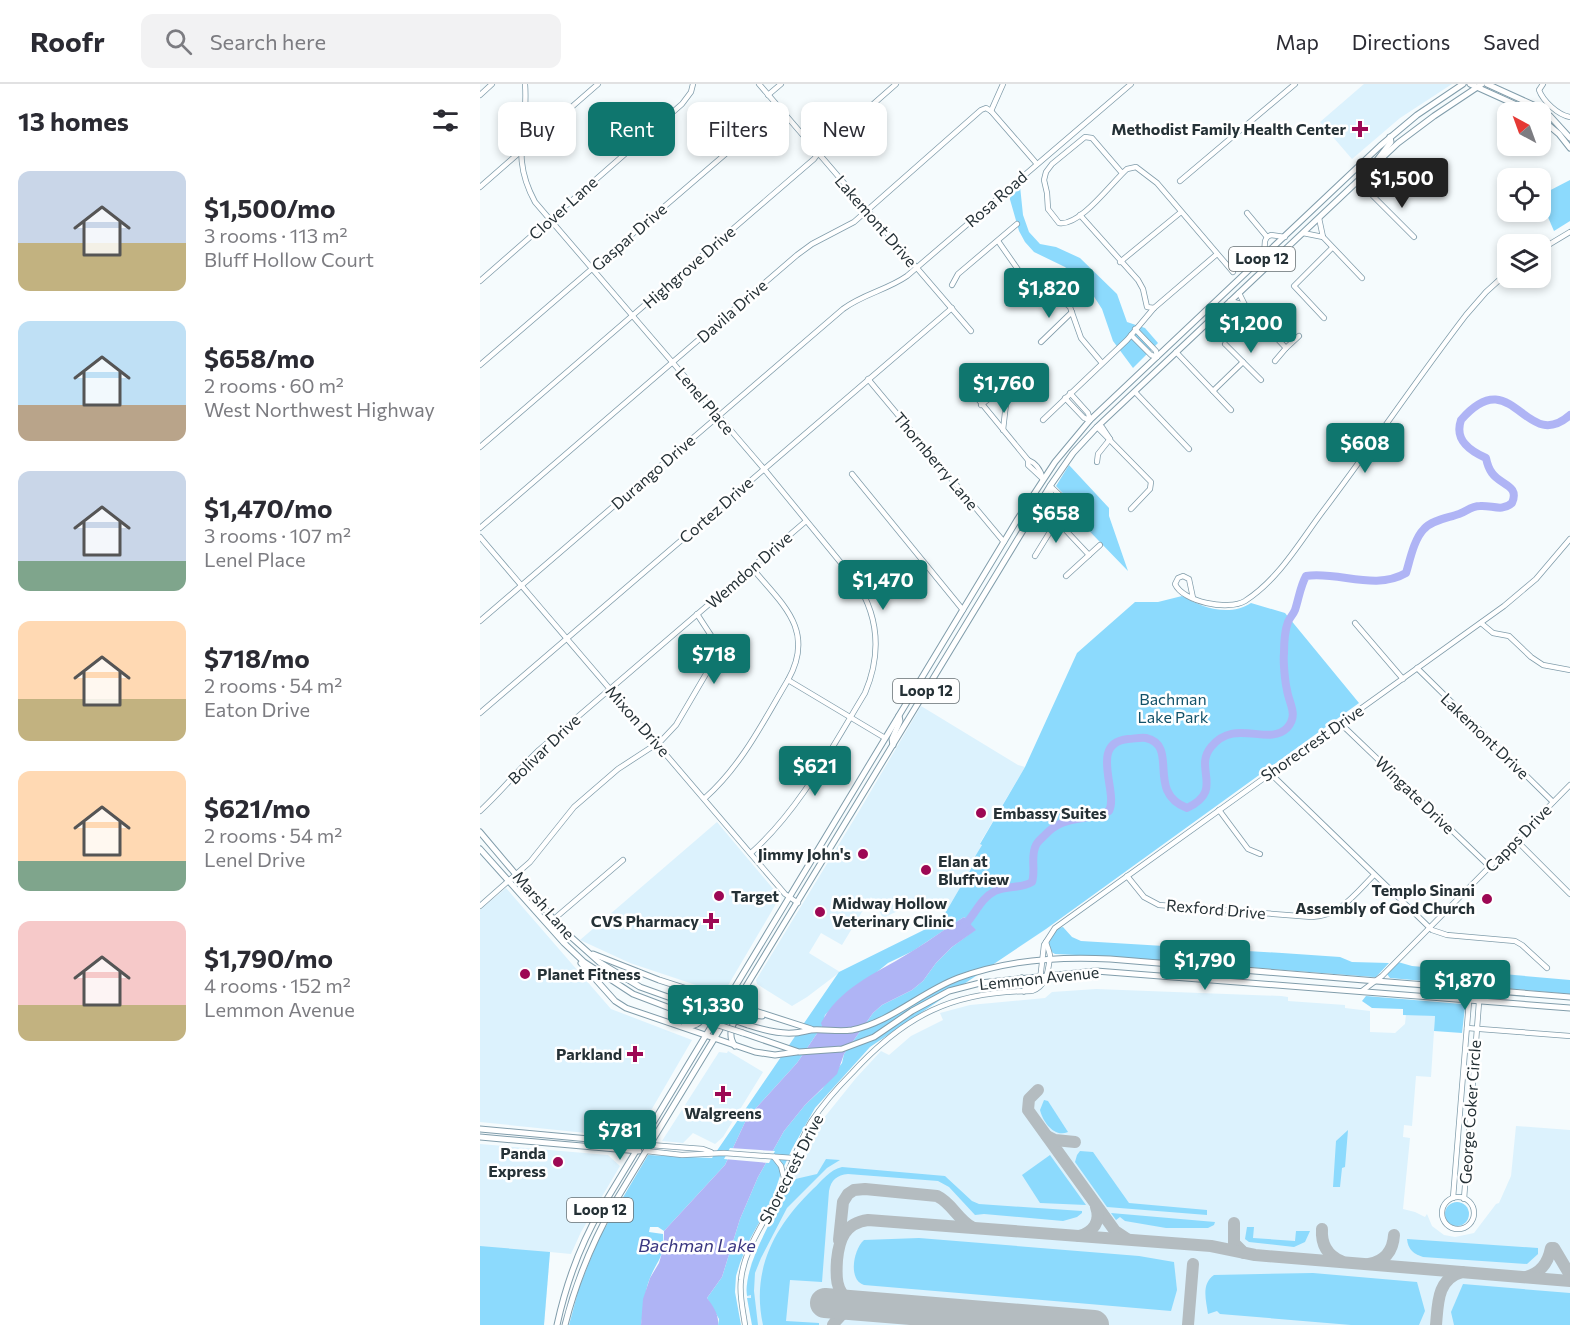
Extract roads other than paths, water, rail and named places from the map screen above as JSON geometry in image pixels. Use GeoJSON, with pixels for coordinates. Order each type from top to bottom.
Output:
{"type":"FeatureCollection","features":[{"type":"Feature","properties":{"kind":"main road","name":"Loop 12"},"geometry":{"type":"LineString","coordinates":[[557,1325],[566,1287],[583,1244],[601,1209],[1043,479],[1090,420],[1390,137],[1417,115],[1463,84]]}},
{"type":"Feature","properties":{"kind":"main road"},"geometry":{"type":"LineString","coordinates":[[1470,84],[1512,102]]}},
{"type":"Feature","properties":{"kind":"main road"},"geometry":{"type":"LineString","coordinates":[[1487,84],[1527,102]]}},
{"type":"Feature","properties":{"kind":"main road"},"geometry":{"type":"LineString","coordinates":[[1499,84],[1506,92]]}},
{"type":"Feature","properties":{"kind":"main road","name":"Loop 12"},"geometry":{"type":"LineString","coordinates":[[565,1325],[574,1290],[591,1247],[646,1151],[970,616],[1050,486],[1073,453],[1097,427],[1375,164],[1415,129],[1479,86]]}},
{"type":"Feature","properties":{"kind":"main road"},"geometry":{"type":"LineString","coordinates":[[1551,117],[1570,138]]}},
{"type":"Feature","properties":{"kind":"main road"},"geometry":{"type":"LineString","coordinates":[[1551,127],[1570,148]]}},
{"type":"Feature","properties":{"kind":"main road"},"geometry":{"type":"LineString","coordinates":[[1375,164],[1391,142],[1390,137]]}},
{"type":"Feature","properties":{"kind":"main road"},"geometry":{"type":"LineString","coordinates":[[1352,173],[1358,181]]}},
{"type":"Feature","properties":{"kind":"main road"},"geometry":{"type":"LineString","coordinates":[[1157,357],[1164,364]]}},
{"type":"Feature","properties":{"kind":"main road"},"geometry":{"type":"LineString","coordinates":[[1090,420],[1097,427]]}},
{"type":"Feature","properties":{"kind":"main road"},"geometry":{"type":"LineString","coordinates":[[1043,479],[1050,486]]}},
{"type":"Feature","properties":{"kind":"main road"},"geometry":{"type":"LineString","coordinates":[[1004,542],[1012,548]]}},
{"type":"Feature","properties":{"kind":"main road"},"geometry":{"type":"LineString","coordinates":[[963,610],[970,616]]}},
{"type":"Feature","properties":{"kind":"main road"},"geometry":{"type":"LineString","coordinates":[[913,693],[921,699]]}},
{"type":"Feature","properties":{"kind":"main road"},"geometry":{"type":"LineString","coordinates":[[893,745],[892,739],[900,721],[899,716]]}},
{"type":"Feature","properties":{"kind":"main road"},"geometry":{"type":"LineString","coordinates":[[841,811],[850,816]]}},
{"type":"Feature","properties":{"kind":"main road","name":"Marsh Lane"},"geometry":{"type":"LineString","coordinates":[[480,832],[554,919],[599,962],[625,979],[748,1026]]}},
{"type":"Feature","properties":{"kind":"main road","name":"Marsh Lane"},"geometry":{"type":"LineString","coordinates":[[480,849],[578,957],[606,978],[633,994],[743,1033]]}},
{"type":"Feature","properties":{"kind":"main road"},"geometry":{"type":"LineString","coordinates":[[548,924],[554,919]]}},
{"type":"Feature","properties":{"kind":"main road"},"geometry":{"type":"LineString","coordinates":[[760,945],[769,950]]}},
{"type":"Feature","properties":{"kind":"main road"},"geometry":{"type":"LineString","coordinates":[[591,954],[659,980],[813,1030]]}},
{"type":"Feature","properties":{"kind":"main road"},"geometry":{"type":"LineString","coordinates":[[578,957],[584,967],[620,1005],[755,1052],[775,1055],[800,1052]]}},
{"type":"Feature","properties":{"kind":"main road","name":"Lemmon Avenue"},"geometry":{"type":"LineString","coordinates":[[748,1026],[793,1033],[813,1030],[843,1031],[873,1023],[957,979],[999,966],[1049,958],[1087,958],[1283,972],[1570,997]]}},
{"type":"Feature","properties":{"kind":"main road","name":"Lemmon Avenue"},"geometry":{"type":"LineString","coordinates":[[743,1033],[800,1052],[836,1050],[874,1037],[944,993],[980,984],[1044,975],[1106,971],[1570,1008]]}},
{"type":"Feature","properties":{"kind":"main road"},"geometry":{"type":"LineString","coordinates":[[1282,984],[1283,972]]}},
{"type":"Feature","properties":{"kind":"main road"},"geometry":{"type":"LineString","coordinates":[[1022,978],[1028,983],[1024,991]]}},
{"type":"Feature","properties":{"kind":"main road"},"geometry":{"type":"LineString","coordinates":[[670,1024],[698,1025],[710,1005],[708,998],[702,993]]}},
{"type":"Feature","properties":{"kind":"main road"},"geometry":{"type":"LineString","coordinates":[[735,1046],[730,1040],[730,1033],[739,1017],[744,1015],[766,1016]]}},
{"type":"Feature","properties":{"kind":"main road"},"geometry":{"type":"LineString","coordinates":[[480,1129],[650,1145]]}},
{"type":"Feature","properties":{"kind":"main road"},"geometry":{"type":"LineString","coordinates":[[480,1137],[646,1151]]}},
{"type":"Feature","properties":{"kind":"main road"},"geometry":{"type":"LineString","coordinates":[[572,1145],[573,1138]]}},
{"type":"Feature","properties":{"kind":"main road"},"geometry":{"type":"LineString","coordinates":[[583,1244],[591,1247]]}},
{"type":"Feature","properties":{"kind":"street"},"geometry":{"type":"LineString","coordinates":[[480,95],[492,84]]}},
{"type":"Feature","properties":{"kind":"street","name":"Lenel Place"},"geometry":{"type":"LineString","coordinates":[[524,102],[525,84]]}},
{"type":"Feature","properties":{"kind":"street"},"geometry":{"type":"LineString","coordinates":[[576,103],[598,84]]}},
{"type":"Feature","properties":{"kind":"street","name":"Clover Lane"},"geometry":{"type":"LineString","coordinates":[[480,281],[682,104],[691,92],[693,84]]}},
{"type":"Feature","properties":{"kind":"street","name":"Lakemont Drive"},"geometry":{"type":"LineString","coordinates":[[759,84],[774,102]]}},
{"type":"Feature","properties":{"kind":"street"},"geometry":{"type":"LineString","coordinates":[[768,95],[781,84]]}},
{"type":"Feature","properties":{"kind":"street","name":"Highgrove Drive"},"geometry":{"type":"LineString","coordinates":[[876,102],[896,84]]}},
{"type":"Feature","properties":{"kind":"street"},"geometry":{"type":"LineString","coordinates":[[1003,84],[992,111],[1036,164]]}},
{"type":"Feature","properties":{"kind":"street","name":"Rosa Road"},"geometry":{"type":"LineString","coordinates":[[917,268],[1131,84]]}},
{"type":"Feature","properties":{"kind":"street"},"geometry":{"type":"LineString","coordinates":[[1180,181],[1295,84]]}},
{"type":"Feature","properties":{"kind":"street"},"geometry":{"type":"LineString","coordinates":[[1544,84],[1539,93],[1559,112],[1570,117]]}},
{"type":"Feature","properties":{"kind":"street","name":"Davila Drive"},"geometry":{"type":"LineString","coordinates":[[480,528],[797,255],[812,244],[854,222],[981,110],[986,108],[992,111]]}},
{"type":"Feature","properties":{"kind":"street"},"geometry":{"type":"LineString","coordinates":[[1551,111],[1554,108]]}},
{"type":"Feature","properties":{"kind":"street"},"geometry":{"type":"LineString","coordinates":[[1551,116],[1556,116],[1559,112]]}},
{"type":"Feature","properties":{"kind":"street","name":"Lakemont Drive"},"geometry":{"type":"LineString","coordinates":[[789,120],[801,134]]}},
{"type":"Feature","properties":{"kind":"street"},"geometry":{"type":"LineString","coordinates":[[1122,173],[1089,137],[1078,141],[1046,172],[1044,180],[1050,213],[1059,223],[1063,224],[1080,215],[1132,166],[1153,178],[1233,272]]}},
{"type":"Feature","properties":{"kind":"street"},"geometry":{"type":"LineString","coordinates":[[480,187],[514,156]]}},
{"type":"Feature","properties":{"kind":"street","name":"Lenel Place"},"geometry":{"type":"LineString","coordinates":[[521,156],[523,174],[535,202],[764,469],[855,580],[869,605],[876,627],[877,650],[871,678],[850,717],[793,808],[771,836],[751,853]]}},
{"type":"Feature","properties":{"kind":"street","name":"Gaspar Drive"},"geometry":{"type":"LineString","coordinates":[[480,365],[723,156]]}},
{"type":"Feature","properties":{"kind":"street","name":"Highgrove Drive"},"geometry":{"type":"LineString","coordinates":[[480,447],[816,156]]}},
{"type":"Feature","properties":{"kind":"street","name":"Lakemont Drive"},"geometry":{"type":"LineString","coordinates":[[820,156],[971,331]]}},
{"type":"Feature","properties":{"kind":"street"},"geometry":{"type":"LineString","coordinates":[[1367,172],[1375,186],[1375,197]]}},
{"type":"Feature","properties":{"kind":"street"},"geometry":{"type":"LineString","coordinates":[[1358,181],[1413,237]]}},
{"type":"Feature","properties":{"kind":"street"},"geometry":{"type":"LineString","coordinates":[[1120,262],[1181,212]]}},
{"type":"Feature","properties":{"kind":"street"},"geometry":{"type":"LineString","coordinates":[[1247,213],[1267,237]]}},
{"type":"Feature","properties":{"kind":"street"},"geometry":{"type":"LineString","coordinates":[[1080,215],[1138,280],[1143,289],[1147,307],[1154,308]]}},
{"type":"Feature","properties":{"kind":"street"},"geometry":{"type":"LineString","coordinates":[[1319,218],[1323,237],[1362,278]]}},
{"type":"Feature","properties":{"kind":"street"},"geometry":{"type":"LineString","coordinates":[[952,285],[958,274],[1017,224]]}},
{"type":"Feature","properties":{"kind":"street"},"geometry":{"type":"LineString","coordinates":[[1551,243],[1570,232]]}},
{"type":"Feature","properties":{"kind":"street"},"geometry":{"type":"LineString","coordinates":[[1303,233],[1323,237]]}},
{"type":"Feature","properties":{"kind":"street"},"geometry":{"type":"LineString","coordinates":[[1267,237],[1271,235],[1285,237]]}},
{"type":"Feature","properties":{"kind":"street"},"geometry":{"type":"LineString","coordinates":[[1264,256],[1267,237]]}},
{"type":"Feature","properties":{"kind":"street"},"geometry":{"type":"LineString","coordinates":[[998,241],[1019,271],[1031,282],[1041,290],[1064,300],[1072,312],[1081,338],[1102,363]]}},
{"type":"Feature","properties":{"kind":"street"},"geometry":{"type":"LineString","coordinates":[[1324,318],[1294,286],[1332,248]]}},
{"type":"Feature","properties":{"kind":"street"},"geometry":{"type":"LineString","coordinates":[[1043,420],[1131,334],[1154,308],[1217,254]]}},
{"type":"Feature","properties":{"kind":"street","name":"Durango Drive"},"geometry":{"type":"LineString","coordinates":[[480,621],[852,302],[892,285],[917,268]]}},
{"type":"Feature","properties":{"kind":"street"},"geometry":{"type":"LineString","coordinates":[[1193,598],[1189,579],[1183,576],[1178,578],[1175,584],[1178,590],[1193,598],[1203,603],[1234,605],[1244,601],[1268,583],[1340,489],[1466,315],[1497,282]]}},
{"type":"Feature","properties":{"kind":"street"},"geometry":{"type":"LineString","coordinates":[[1239,293],[1245,305],[1286,348]]}},
{"type":"Feature","properties":{"kind":"street"},"geometry":{"type":"LineString","coordinates":[[1230,301],[1245,305]]}},
{"type":"Feature","properties":{"kind":"street","name":"Cortez Drive"},"geometry":{"type":"LineString","coordinates":[[480,713],[952,308]]}},
{"type":"Feature","properties":{"kind":"street"},"geometry":{"type":"LineString","coordinates":[[1041,342],[1072,312]]}},
{"type":"Feature","properties":{"kind":"street"},"geometry":{"type":"LineString","coordinates":[[1131,334],[1151,355],[1157,357],[1156,351],[1135,329]]}},
{"type":"Feature","properties":{"kind":"street"},"geometry":{"type":"LineString","coordinates":[[1275,361],[1299,336]]}},
{"type":"Feature","properties":{"kind":"street"},"geometry":{"type":"LineString","coordinates":[[1225,344],[1261,380]]}},
{"type":"Feature","properties":{"kind":"street"},"geometry":{"type":"LineString","coordinates":[[1176,352],[1231,410]]}},
{"type":"Feature","properties":{"kind":"street"},"geometry":{"type":"LineString","coordinates":[[1213,391],[1243,362]]}},
{"type":"Feature","properties":{"kind":"street","name":"Thornberry Lane"},"geometry":{"type":"LineString","coordinates":[[868,379],[1004,542]]}},
{"type":"Feature","properties":{"kind":"street"},"geometry":{"type":"LineString","coordinates":[[964,382],[1028,460],[1041,472],[1043,479]]}},
{"type":"Feature","properties":{"kind":"street"},"geometry":{"type":"LineString","coordinates":[[981,405],[999,392],[1005,395],[1003,430]]}},
{"type":"Feature","properties":{"kind":"street"},"geometry":{"type":"LineString","coordinates":[[1135,392],[1190,449]]}},
{"type":"Feature","properties":{"kind":"street"},"geometry":{"type":"LineString","coordinates":[[1070,393],[1088,413],[1090,420]]}},
{"type":"Feature","properties":{"kind":"street"},"geometry":{"type":"LineString","coordinates":[[1065,398],[1084,418],[1090,420]]}},
{"type":"Feature","properties":{"kind":"street"},"geometry":{"type":"LineString","coordinates":[[1097,427],[1152,485],[1131,509]]}},
{"type":"Feature","properties":{"kind":"street"},"geometry":{"type":"LineString","coordinates":[[1097,462],[1098,454],[1110,439]]}},
{"type":"Feature","properties":{"kind":"street"},"geometry":{"type":"LineString","coordinates":[[852,474],[963,610]]}},
{"type":"Feature","properties":{"kind":"street"},"geometry":{"type":"LineString","coordinates":[[1035,556],[1066,506],[1050,486]]}},
{"type":"Feature","properties":{"kind":"street","name":"Wemdon Drive"},"geometry":{"type":"LineString","coordinates":[[610,689],[806,521]]}},
{"type":"Feature","properties":{"kind":"street"},"geometry":{"type":"LineString","coordinates":[[1057,521],[1089,555]]}},
{"type":"Feature","properties":{"kind":"street","name":"Mixon Drive"},"geometry":{"type":"LineString","coordinates":[[480,537],[789,897],[798,903]]}},
{"type":"Feature","properties":{"kind":"street","name":"Shorecrest Drive"},"geometry":{"type":"LineString","coordinates":[[1046,940],[1055,928],[1522,593],[1570,539]]}},
{"type":"Feature","properties":{"kind":"street"},"geometry":{"type":"LineString","coordinates":[[1066,576],[1100,545]]}},
{"type":"Feature","properties":{"kind":"street"},"geometry":{"type":"LineString","coordinates":[[705,798],[723,782],[738,763],[794,670],[799,653],[796,626],[789,612],[752,568]]}},
{"type":"Feature","properties":{"kind":"street"},"geometry":{"type":"LineString","coordinates":[[480,906],[538,854],[574,807],[618,768],[658,744],[676,725],[713,662],[712,637],[697,614]]}},
{"type":"Feature","properties":{"kind":"street"},"geometry":{"type":"LineString","coordinates":[[1481,622],[1493,633],[1509,636],[1543,665],[1570,670]]}},
{"type":"Feature","properties":{"kind":"street"},"geometry":{"type":"LineString","coordinates":[[1355,623],[1403,679]]}},
{"type":"Feature","properties":{"kind":"street","name":"Lakemont Drive"},"geometry":{"type":"LineString","coordinates":[[1418,668],[1553,802]]}},
{"type":"Feature","properties":{"kind":"street"},"geometry":{"type":"LineString","coordinates":[[788,680],[885,738]]}},
{"type":"Feature","properties":{"kind":"street","name":"Bolivar Drive"},"geometry":{"type":"LineString","coordinates":[[480,812],[539,750],[610,689]]}},
{"type":"Feature","properties":{"kind":"street","name":"Wingate Drive"},"geometry":{"type":"LineString","coordinates":[[1340,723],[1490,867]]}},
{"type":"Feature","properties":{"kind":"street"},"geometry":{"type":"LineString","coordinates":[[1270,773],[1435,932],[1447,936],[1515,941],[1547,968]]}},
{"type":"Feature","properties":{"kind":"street","name":"Capps Drive"},"geometry":{"type":"LineString","coordinates":[[1362,991],[1376,981],[1570,787]]}},
{"type":"Feature","properties":{"kind":"street"},"geometry":{"type":"LineString","coordinates":[[1219,810],[1248,849],[1260,854]]}},
{"type":"Feature","properties":{"kind":"street"},"geometry":{"type":"LineString","coordinates":[[1516,840],[1570,894]]}},
{"type":"Feature","properties":{"kind":"street"},"geometry":{"type":"LineString","coordinates":[[554,919],[623,860]]}},
{"type":"Feature","properties":{"kind":"street","name":"Rexford Drive"},"geometry":{"type":"LineString","coordinates":[[1127,876],[1144,897],[1160,905],[1312,917],[1327,916],[1337,910],[1374,874]]}},
{"type":"Feature","properties":{"kind":"street"},"geometry":{"type":"LineString","coordinates":[[1044,975],[1050,954],[1046,940]]}},
{"type":"Feature","properties":{"kind":"street"},"geometry":{"type":"LineString","coordinates":[[1044,975],[1041,959],[1046,940]]}},
{"type":"Feature","properties":{"kind":"street","name":"Shorecrest Drive"},"geometry":{"type":"LineString","coordinates":[[745,1325],[741,1288],[744,1267],[751,1246],[793,1158],[812,1122],[828,1100],[867,1056],[897,1030],[932,1009],[977,996],[1032,991],[1044,984],[1044,975]]}},
{"type":"Feature","properties":{"kind":"street","name":"George Coker Circle"},"geometry":{"type":"LineString","coordinates":[[1453,1198],[1464,1199],[1472,1206],[1473,1216],[1467,1226],[1455,1229],[1446,1225],[1442,1215],[1444,1206],[1453,1198],[1470,988]]}},
{"type":"Feature","properties":{"kind":"street","name":"George Coker Circle"},"geometry":{"type":"LineString","coordinates":[[1464,1199],[1480,989]]}},
{"type":"Feature","properties":{"kind":"street"},"geometry":{"type":"LineString","coordinates":[[1467,1028],[1570,1036]]}},
{"type":"Feature","properties":{"kind":"street"},"geometry":{"type":"LineString","coordinates":[[1461,1105],[1471,1105]]}},
{"type":"Feature","properties":{"kind":"street"},"geometry":{"type":"LineString","coordinates":[[1458,1133],[1468,1134]]}},
{"type":"Feature","properties":{"kind":"street"},"geometry":{"type":"LineString","coordinates":[[650,1145],[703,1149],[711,1152]]}},
{"type":"Feature","properties":{"kind":"street"},"geometry":{"type":"LineString","coordinates":[[646,1151],[682,1155],[711,1152],[793,1158]]}},
{"type":"Feature","properties":{"kind":"street"},"geometry":{"type":"LineString","coordinates":[[774,1157],[781,1166],[784,1179]]}},
{"type":"Feature","properties":{"kind":"street"},"geometry":{"type":"LineString","coordinates":[[1455,1175],[1466,1176]]}},
{"type":"Feature","properties":{"kind":"water","name":"Bachman Lake"},"geometry":{"type":"Polygon","coordinates":[[[964,917],[976,930],[952,947],[923,981],[912,990],[882,1005],[873,1013],[844,1054],[837,1074],[805,1105],[784,1131],[758,1177],[740,1219],[722,1277],[707,1298],[717,1314],[718,1325],[641,1325],[643,1299],[650,1278],[659,1263],[664,1246],[664,1231],[725,1165],[747,1118],[797,1063],[822,1026],[821,1023],[829,1010],[862,980],[964,917]]]}},
{"type":"Feature","properties":{"kind":"waterway"},"geometry":{"type":"LineString","coordinates":[[960,930],[989,894],[1000,889],[1023,886],[1032,882],[1034,850],[1038,842],[1052,828],[1067,821],[1109,811],[1111,792],[1107,759],[1110,749],[1116,742],[1146,738],[1156,743],[1161,750],[1168,791],[1175,801],[1187,808],[1204,794],[1207,787],[1206,755],[1220,738],[1241,733],[1270,735],[1287,728],[1293,714],[1285,677],[1285,637],[1288,622],[1295,610],[1306,576],[1331,576],[1369,581],[1394,578],[1406,573],[1415,544],[1427,526],[1474,507],[1501,508],[1512,503],[1514,497],[1511,489],[1495,477],[1486,458],[1474,452],[1462,439],[1459,427],[1461,420],[1479,404],[1494,400],[1506,403],[1541,424],[1555,424],[1570,415]]}},
{"type":"Feature","properties":{"kind":"place","name":"Methodist Family Health Center"},"geometry":{"type":"Point","coordinates":[1360,129]}},
{"type":"Feature","properties":{"kind":"place","name":"Embassy Suites"},"geometry":{"type":"Point","coordinates":[981,813]}},
{"type":"Feature","properties":{"kind":"place","name":"Jimmy John's"},"geometry":{"type":"Point","coordinates":[863,854]}},
{"type":"Feature","properties":{"kind":"place","name":"Elan at Bluffview"},"geometry":{"type":"Point","coordinates":[926,870]}},
{"type":"Feature","properties":{"kind":"place","name":"Target"},"geometry":{"type":"Point","coordinates":[719,896]}},
{"type":"Feature","properties":{"kind":"place","name":"Templo Sinani Assembly of God Church"},"geometry":{"type":"Point","coordinates":[1487,899]}},
{"type":"Feature","properties":{"kind":"place","name":"Midway Hollow Veterinary Clinic"},"geometry":{"type":"Point","coordinates":[820,912]}},
{"type":"Feature","properties":{"kind":"place","name":"CVS Pharmacy"},"geometry":{"type":"Point","coordinates":[711,921]}},
{"type":"Feature","properties":{"kind":"place","name":"Planet Fitness"},"geometry":{"type":"Point","coordinates":[525,974]}},
{"type":"Feature","properties":{"kind":"place","name":"Parkland"},"geometry":{"type":"Point","coordinates":[635,1054]}},
{"type":"Feature","properties":{"kind":"place","name":"Walgreens"},"geometry":{"type":"Point","coordinates":[723,1094]}},
{"type":"Feature","properties":{"kind":"place","name":"Panda Express"},"geometry":{"type":"Point","coordinates":[558,1162]}},
{"type":"Feature","properties":{"kind":"park label","name":"Bachman Lake Park"},"geometry":{"type":"Point","coordinates":[1173,708]}}]}
